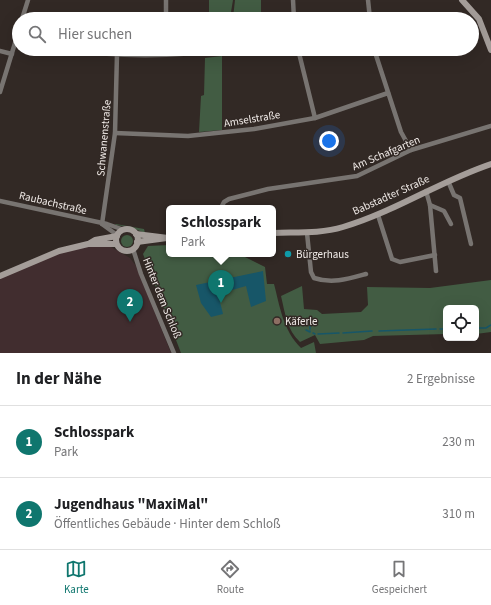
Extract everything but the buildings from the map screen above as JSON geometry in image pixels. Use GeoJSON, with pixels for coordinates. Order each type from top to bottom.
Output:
{"type":"FeatureCollection","features":[{"type":"Feature","properties":{"kind":"street"},"geometry":{"type":"LineString","coordinates":[[24,12],[28,0]]}},
{"type":"Feature","properties":{"kind":"street"},"geometry":{"type":"LineString","coordinates":[[166,0],[166,12]]}},
{"type":"Feature","properties":{"kind":"street"},"geometry":{"type":"LineString","coordinates":[[293,0],[294,12]]}},
{"type":"Feature","properties":{"kind":"street"},"geometry":{"type":"LineString","coordinates":[[368,0],[369,12]]}},
{"type":"Feature","properties":{"kind":"street"},"geometry":{"type":"LineString","coordinates":[[464,0],[473,12]]}},
{"type":"Feature","properties":{"kind":"street"},"geometry":{"type":"LineString","coordinates":[[479,19],[491,50]]}},
{"type":"Feature","properties":{"kind":"street"},"geometry":{"type":"LineString","coordinates":[[0,51],[12,54],[0,92]]}},
{"type":"Feature","properties":{"kind":"street","name":"Schwanenstraße"},"geometry":{"type":"LineString","coordinates":[[102,224],[115,133],[117,56]]}},
{"type":"Feature","properties":{"kind":"street"},"geometry":{"type":"LineString","coordinates":[[300,56],[315,118]]}},
{"type":"Feature","properties":{"kind":"street"},"geometry":{"type":"LineString","coordinates":[[376,56],[402,132],[411,150]]}},
{"type":"Feature","properties":{"kind":"street","name":"Amselstraße"},"geometry":{"type":"LineString","coordinates":[[115,133],[159,136],[207,135],[315,118],[388,93]]}},
{"type":"Feature","properties":{"kind":"street","name":"Am Schafgarten"},"geometry":{"type":"LineString","coordinates":[[223,205],[229,199],[268,189],[357,176],[411,150],[491,126]]}},
{"type":"Feature","properties":{"kind":"street","name":"Babstadter Straße"},"geometry":{"type":"LineString","coordinates":[[276,233],[308,233],[342,227],[378,215],[448,181],[491,164]]}},
{"type":"Feature","properties":{"kind":"street"},"geometry":{"type":"LineString","coordinates":[[448,181],[454,195],[460,198],[471,244]]}},
{"type":"Feature","properties":{"kind":"street"},"geometry":{"type":"LineString","coordinates":[[426,191],[430,205],[436,271]]}},
{"type":"Feature","properties":{"kind":"street","name":"Raubachstraße"},"geometry":{"type":"LineString","coordinates":[[0,200],[124,230]]}},
{"type":"Feature","properties":{"kind":"street"},"geometry":{"type":"LineString","coordinates":[[430,205],[444,211],[451,224]]}},
{"type":"Feature","properties":{"kind":"street"},"geometry":{"type":"LineString","coordinates":[[378,215],[392,259],[400,262],[435,255]]}},
{"type":"Feature","properties":{"kind":"street","name":"Raubachstraße"},"geometry":{"type":"LineString","coordinates":[[102,224],[117,236]]}},
{"type":"Feature","properties":{"kind":"street"},"geometry":{"type":"LineString","coordinates":[[88,244],[95,240],[117,236],[124,230],[130,230],[136,234],[166,238]]}},
{"type":"Feature","properties":{"kind":"street"},"geometry":{"type":"LineString","coordinates":[[308,233],[311,272],[314,278],[324,282],[345,280],[366,274]]}},
{"type":"Feature","properties":{"kind":"street"},"geometry":{"type":"LineString","coordinates":[[0,276],[59,250],[88,244],[116,244],[122,250],[128,251],[133,249],[137,242],[136,234]]}},
{"type":"Feature","properties":{"kind":"street"},"geometry":{"type":"LineString","coordinates":[[116,244],[117,236]]}},
{"type":"Feature","properties":{"kind":"street"},"geometry":{"type":"LineString","coordinates":[[137,242],[160,241],[166,239]]}},
{"type":"Feature","properties":{"kind":"street","name":"Hinter dem Schloß"},"geometry":{"type":"LineString","coordinates":[[133,249],[141,274],[174,353]]}},
{"type":"Feature","properties":{"kind":"shaded area"},"geometry":{"type":"Polygon","coordinates":[[[84,247],[111,247],[130,258],[136,266],[171,353],[0,353],[0,278],[59,253],[84,247]]]}},
{"type":"Feature","properties":{"kind":"green space"},"geometry":{"type":"Polygon","coordinates":[[[209,0],[233,0],[231,12],[209,12],[209,0]]]}},
{"type":"Feature","properties":{"kind":"green space"},"geometry":{"type":"Polygon","coordinates":[[[235,0],[261,0],[261,12],[234,12],[235,0]]]}},
{"type":"Feature","properties":{"kind":"green space"},"geometry":{"type":"Polygon","coordinates":[[[222,56],[222,130],[199,132],[201,96],[204,95],[205,58],[222,56]]]}},
{"type":"Feature","properties":{"kind":"green space"},"geometry":{"type":"Polygon","coordinates":[[[116,224],[144,229],[145,233],[130,227],[115,225],[116,224]]]}},
{"type":"Feature","properties":{"kind":"green space"},"geometry":{"type":"Polygon","coordinates":[[[125,235],[129,235],[133,241],[129,247],[125,247],[121,243],[121,239],[125,235]]]}},
{"type":"Feature","properties":{"kind":"green space"},"geometry":{"type":"Polygon","coordinates":[[[166,245],[166,257],[245,257],[265,267],[267,284],[274,284],[280,310],[290,334],[301,348],[314,342],[316,353],[181,353],[143,254],[148,246],[166,245]]]}},
{"type":"Feature","properties":{"kind":"green space"},"geometry":{"type":"Polygon","coordinates":[[[491,280],[491,332],[479,334],[479,305],[443,305],[443,334],[373,336],[364,340],[320,344],[315,335],[300,342],[289,327],[281,296],[302,286],[304,309],[317,310],[322,314],[361,312],[368,305],[367,287],[430,288],[491,280]]]}},
{"type":"Feature","properties":{"kind":"water"},"geometry":{"type":"Polygon","coordinates":[[[263,271],[266,301],[251,307],[246,286],[218,294],[223,314],[211,317],[201,303],[196,285],[263,271]]]}},
{"type":"Feature","properties":{"kind":"waterway"},"geometry":{"type":"LineString","coordinates":[[479,328],[486,328],[491,325]]}},
{"type":"Feature","properties":{"kind":"waterway"},"geometry":{"type":"LineString","coordinates":[[379,331],[436,329]]}},
{"type":"Feature","properties":{"kind":"waterway"},"geometry":{"type":"LineString","coordinates":[[306,330],[310,331]]}},
{"type":"Feature","properties":{"kind":"waterway"},"geometry":{"type":"LineString","coordinates":[[343,333],[372,331]]}},
{"type":"Feature","properties":{"kind":"waterway"},"geometry":{"type":"LineString","coordinates":[[318,334],[339,333]]}},
{"type":"Feature","properties":{"kind":"place","name":"Bürgerhaus"},"geometry":{"type":"Point","coordinates":[288,254]}},
{"type":"Feature","properties":{"kind":"place","name":"Schlosspark"},"geometry":{"type":"Point","coordinates":[221,303]}},
{"type":"Feature","properties":{"kind":"place","name":"Käferle"},"geometry":{"type":"Point","coordinates":[277,321]}},
{"type":"Feature","properties":{"kind":"place","name":"Jugendhaus \"MaxiMal\""},"geometry":{"type":"Point","coordinates":[130,322]}}]}
